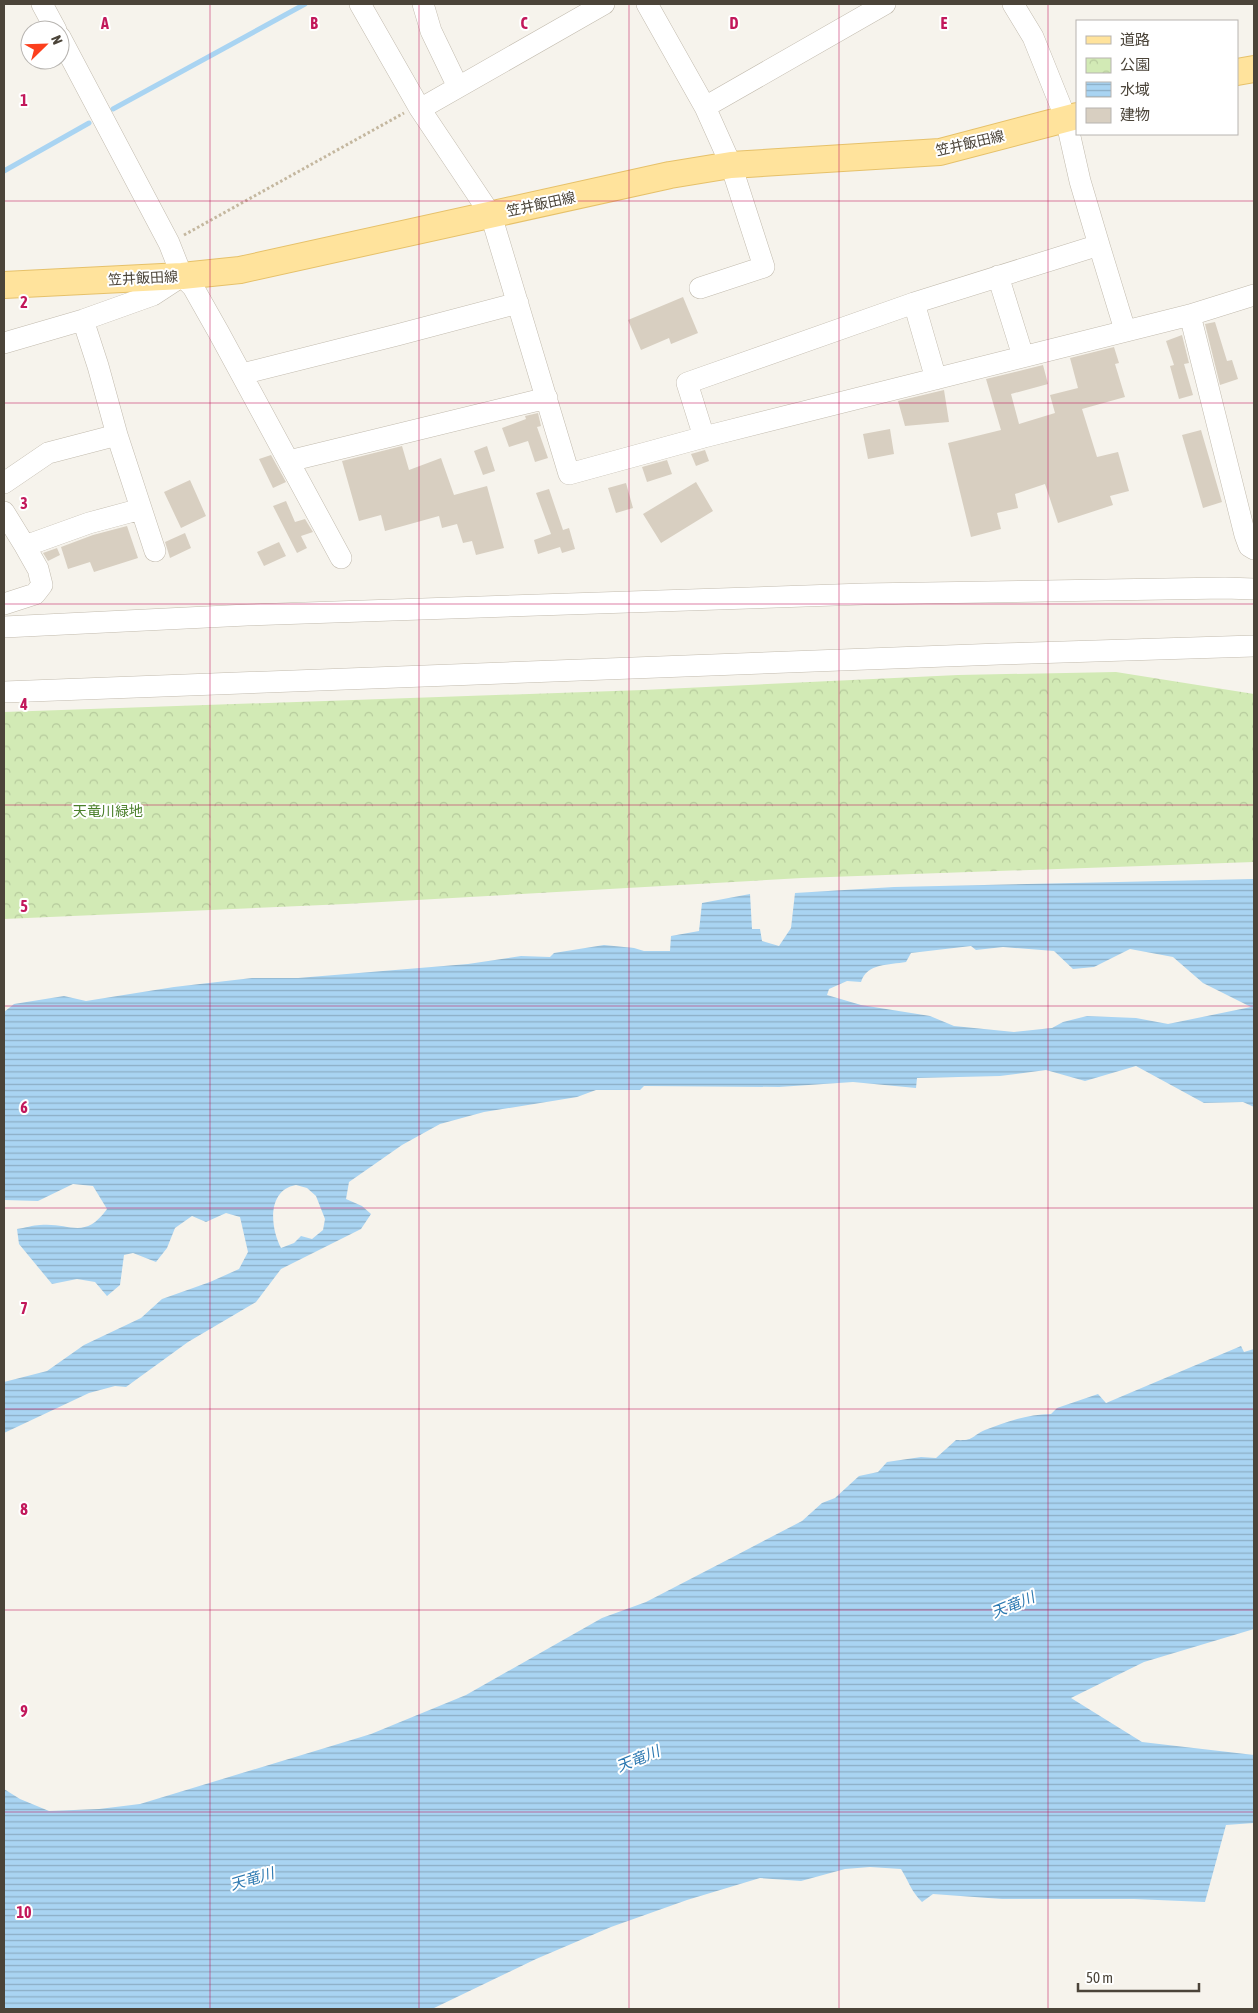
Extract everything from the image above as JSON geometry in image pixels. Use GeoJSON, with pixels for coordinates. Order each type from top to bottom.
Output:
{"type":"FeatureCollection","features":[{"type":"Feature","properties":{"kind":"main road"},"geometry":{"type":"LineString","coordinates":[[1238,72],[1254,69]]}},
{"type":"Feature","properties":{"kind":"main road","name":"笠井飯田線"},"geometry":{"type":"LineString","coordinates":[[4,285],[182,276],[240,270],[670,175],[731,165],[940,152],[1071,118]]}},
{"type":"Feature","properties":{"kind":"street"},"geometry":{"type":"LineString","coordinates":[[42,4],[51,20]]}},
{"type":"Feature","properties":{"kind":"street"},"geometry":{"type":"LineString","coordinates":[[360,4],[418,107],[491,215],[569,474],[704,437],[1190,315],[1254,295]]}},
{"type":"Feature","properties":{"kind":"street"},"geometry":{"type":"LineString","coordinates":[[423,4],[431,31],[458,86]]}},
{"type":"Feature","properties":{"kind":"street"},"geometry":{"type":"LineString","coordinates":[[418,107],[604,4]]}},
{"type":"Feature","properties":{"kind":"street"},"geometry":{"type":"LineString","coordinates":[[647,4],[705,107],[731,165],[764,267],[700,288]]}},
{"type":"Feature","properties":{"kind":"street"},"geometry":{"type":"LineString","coordinates":[[705,107],[885,4]]}},
{"type":"Feature","properties":{"kind":"street"},"geometry":{"type":"LineString","coordinates":[[1013,4],[1033,37],[1071,118],[1080,181],[1125,330]]}},
{"type":"Feature","properties":{"kind":"street"},"geometry":{"type":"LineString","coordinates":[[70,56],[169,243],[182,276],[193,286],[341,558]]}},
{"type":"Feature","properties":{"kind":"street"},"geometry":{"type":"LineString","coordinates":[[704,437],[687,383],[914,303],[1099,244]]}},
{"type":"Feature","properties":{"kind":"street"},"geometry":{"type":"LineString","coordinates":[[4,343],[83,320],[153,295],[182,276]]}},
{"type":"Feature","properties":{"kind":"street"},"geometry":{"type":"LineString","coordinates":[[998,276],[1023,356]]}},
{"type":"Feature","properties":{"kind":"street"},"geometry":{"type":"LineString","coordinates":[[242,374],[518,303]]}},
{"type":"Feature","properties":{"kind":"street"},"geometry":{"type":"LineString","coordinates":[[914,303],[936,379]]}},
{"type":"Feature","properties":{"kind":"street"},"geometry":{"type":"LineString","coordinates":[[1190,315],[1244,535],[1249,546],[1254,549]]}},
{"type":"Feature","properties":{"kind":"street"},"geometry":{"type":"LineString","coordinates":[[83,320],[117,435],[155,551]]}},
{"type":"Feature","properties":{"kind":"street"},"geometry":{"type":"LineString","coordinates":[[289,461],[547,398]]}},
{"type":"Feature","properties":{"kind":"street"},"geometry":{"type":"LineString","coordinates":[[4,483],[48,452],[117,435]]}},
{"type":"Feature","properties":{"kind":"street"},"geometry":{"type":"LineString","coordinates":[[25,546],[89,523],[141,508]]}},
{"type":"Feature","properties":{"kind":"street"},"geometry":{"type":"LineString","coordinates":[[4,512],[38,569],[42,585],[35,594],[4,604]]}},
{"type":"Feature","properties":{"kind":"street"},"geometry":{"type":"LineString","coordinates":[[4,627],[247,615],[864,594],[1254,589]]}},
{"type":"Feature","properties":{"kind":"street"},"geometry":{"type":"LineString","coordinates":[[4,692],[1254,646]]}},
{"type":"Feature","properties":{"kind":"path"},"geometry":{"type":"LineString","coordinates":[[169,243],[418,107]]}},
{"type":"Feature","properties":{"kind":"green space","name":"天竜川緑地"},"geometry":{"type":"Polygon","coordinates":[[[1116,672],[1254,694],[1254,862],[802,878],[346,904],[4,919],[4,712],[643,690],[958,675],[1116,672]]]}},
{"type":"Feature","properties":{"kind":"water"},"geometry":{"type":"Polygon","coordinates":[[[1254,879],[1254,1107],[1243,1102],[1204,1103],[1136,1066],[1085,1081],[1046,1070],[1000,1076],[917,1078],[916,1088],[853,1082],[779,1087],[644,1086],[640,1090],[596,1090],[577,1097],[484,1112],[440,1124],[402,1145],[349,1182],[346,1199],[362,1206],[371,1214],[361,1229],[281,1269],[256,1302],[188,1342],[126,1387],[115,1386],[89,1393],[4,1433],[4,1382],[47,1371],[84,1345],[141,1318],[162,1299],[210,1282],[239,1269],[248,1252],[240,1217],[226,1213],[206,1222],[192,1216],[175,1228],[167,1248],[156,1262],[133,1253],[124,1255],[120,1285],[107,1296],[95,1282],[77,1279],[52,1284],[19,1244],[17,1229],[35,1225],[84,1227],[91,1225],[99,1219],[107,1209],[93,1186],[73,1184],[38,1201],[4,1200],[4,1012],[14,1004],[64,996],[86,1001],[174,987],[252,978],[298,978],[468,964],[521,956],[550,957],[554,953],[604,945],[644,951],[670,951],[671,936],[699,931],[702,903],[750,894],[752,929],[760,929],[762,941],[779,946],[791,928],[795,893],[894,887],[1254,879]],[[971,946],[911,953],[906,962],[873,968],[868,971],[861,982],[847,981],[829,989],[827,995],[861,1005],[930,1016],[954,1026],[1014,1032],[1052,1028],[1063,1022],[1087,1016],[1136,1018],[1168,1024],[1251,1007],[1203,983],[1173,957],[1130,949],[1094,967],[1073,969],[1054,951],[1003,947],[976,950],[971,946]],[[296,1185],[287,1188],[280,1194],[274,1210],[273,1220],[281,1248],[294,1243],[301,1236],[312,1239],[323,1230],[325,1219],[316,1196],[307,1188],[296,1185]]]}},
{"type":"Feature","properties":{"kind":"water","name":"天竜川"},"geometry":{"type":"Polygon","coordinates":[[[1241,1346],[1244,1352],[1254,1349],[1254,1629],[1144,1662],[1071,1698],[1142,1742],[1254,1755],[1254,1823],[1226,1825],[1205,1902],[1134,1899],[1002,1899],[933,1894],[922,1902],[901,1869],[870,1867],[845,1869],[801,1881],[760,1878],[687,1900],[611,1927],[536,1959],[432,2009],[4,2009],[4,1789],[20,1799],[49,1811],[99,1809],[140,1804],[371,1734],[466,1695],[602,1618],[646,1602],[802,1521],[822,1503],[835,1498],[859,1476],[878,1472],[887,1462],[921,1457],[936,1458],[956,1440],[970,1439],[985,1430],[1017,1419],[1051,1414],[1057,1408],[1098,1394],[1106,1403],[1241,1346]]]}},
{"type":"Feature","properties":{"kind":"building"},"geometry":{"type":"Polygon","coordinates":[[[683,297],[698,333],[671,344],[669,338],[641,350],[628,320],[683,297]]]}},
{"type":"Feature","properties":{"kind":"building"},"geometry":{"type":"Polygon","coordinates":[[[1215,322],[1227,361],[1232,360],[1238,379],[1220,385],[1205,324],[1215,322]]]}},
{"type":"Feature","properties":{"kind":"building"},"geometry":{"type":"Polygon","coordinates":[[[1182,335],[1189,363],[1184,364],[1193,395],[1179,399],[1170,366],[1174,365],[1166,341],[1182,335]]]}},
{"type":"Feature","properties":{"kind":"building"},"geometry":{"type":"Polygon","coordinates":[[[1114,347],[1119,363],[1115,364],[1125,397],[1082,409],[1097,457],[1118,452],[1129,491],[1110,496],[1113,505],[1058,523],[1045,484],[1015,494],[1018,508],[997,513],[1001,529],[971,537],[948,443],[1001,430],[986,379],[1043,365],[1048,384],[1011,394],[1019,424],[1055,413],[1050,395],[1078,388],[1070,358],[1114,347]]]}},
{"type":"Feature","properties":{"kind":"building"},"geometry":{"type":"Polygon","coordinates":[[[944,390],[949,422],[905,426],[898,401],[944,390]]]}},
{"type":"Feature","properties":{"kind":"building"},"geometry":{"type":"Polygon","coordinates":[[[538,413],[541,426],[537,427],[548,458],[535,462],[528,441],[509,447],[502,428],[526,419],[525,416],[538,413]]]}},
{"type":"Feature","properties":{"kind":"building"},"geometry":{"type":"Polygon","coordinates":[[[890,429],[894,454],[868,459],[863,434],[890,429]]]}},
{"type":"Feature","properties":{"kind":"building"},"geometry":{"type":"Polygon","coordinates":[[[1201,430],[1222,502],[1203,508],[1182,435],[1201,430]]]}},
{"type":"Feature","properties":{"kind":"building"},"geometry":{"type":"Polygon","coordinates":[[[402,446],[409,470],[441,458],[454,495],[487,486],[504,548],[476,555],[472,541],[463,543],[457,524],[442,528],[439,516],[385,531],[381,515],[359,521],[342,461],[402,446]]]}},
{"type":"Feature","properties":{"kind":"building"},"geometry":{"type":"Polygon","coordinates":[[[487,446],[495,471],[483,475],[474,451],[487,446]]]}},
{"type":"Feature","properties":{"kind":"building"},"geometry":{"type":"Polygon","coordinates":[[[705,450],[709,461],[696,466],[691,454],[705,450]]]}},
{"type":"Feature","properties":{"kind":"building"},"geometry":{"type":"Polygon","coordinates":[[[271,455],[286,482],[273,488],[259,459],[271,455]]]}},
{"type":"Feature","properties":{"kind":"building"},"geometry":{"type":"Polygon","coordinates":[[[667,460],[672,474],[647,482],[642,467],[667,460]]]}},
{"type":"Feature","properties":{"kind":"building"},"geometry":{"type":"Polygon","coordinates":[[[190,480],[206,516],[181,528],[164,492],[190,480]]]}},
{"type":"Feature","properties":{"kind":"building"},"geometry":{"type":"Polygon","coordinates":[[[696,482],[713,511],[661,543],[643,514],[696,482]]]}},
{"type":"Feature","properties":{"kind":"building"},"geometry":{"type":"Polygon","coordinates":[[[626,483],[633,508],[616,513],[608,488],[626,483]]]}},
{"type":"Feature","properties":{"kind":"building"},"geometry":{"type":"Polygon","coordinates":[[[549,489],[563,530],[569,528],[575,549],[562,553],[560,547],[538,554],[534,540],[551,534],[536,493],[549,489]]]}},
{"type":"Feature","properties":{"kind":"building"},"geometry":{"type":"Polygon","coordinates":[[[286,501],[295,522],[305,519],[313,532],[301,536],[307,548],[297,553],[273,506],[286,501]]]}},
{"type":"Feature","properties":{"kind":"building"},"geometry":{"type":"Polygon","coordinates":[[[127,526],[138,558],[94,572],[90,562],[68,569],[61,547],[93,535],[127,526]]]}},
{"type":"Feature","properties":{"kind":"building"},"geometry":{"type":"Polygon","coordinates":[[[185,533],[191,548],[170,558],[165,542],[185,533]]]}},
{"type":"Feature","properties":{"kind":"building"},"geometry":{"type":"Polygon","coordinates":[[[279,542],[286,556],[264,566],[257,552],[279,542]]]}},
{"type":"Feature","properties":{"kind":"building"},"geometry":{"type":"Polygon","coordinates":[[[57,548],[60,555],[48,561],[43,553],[57,548]]]}},
{"type":"Feature","properties":{"kind":"waterway"},"geometry":{"type":"LineString","coordinates":[[113,109],[305,4]]}},
{"type":"Feature","properties":{"kind":"waterway"},"geometry":{"type":"LineString","coordinates":[[4,171],[89,123]]}}]}
